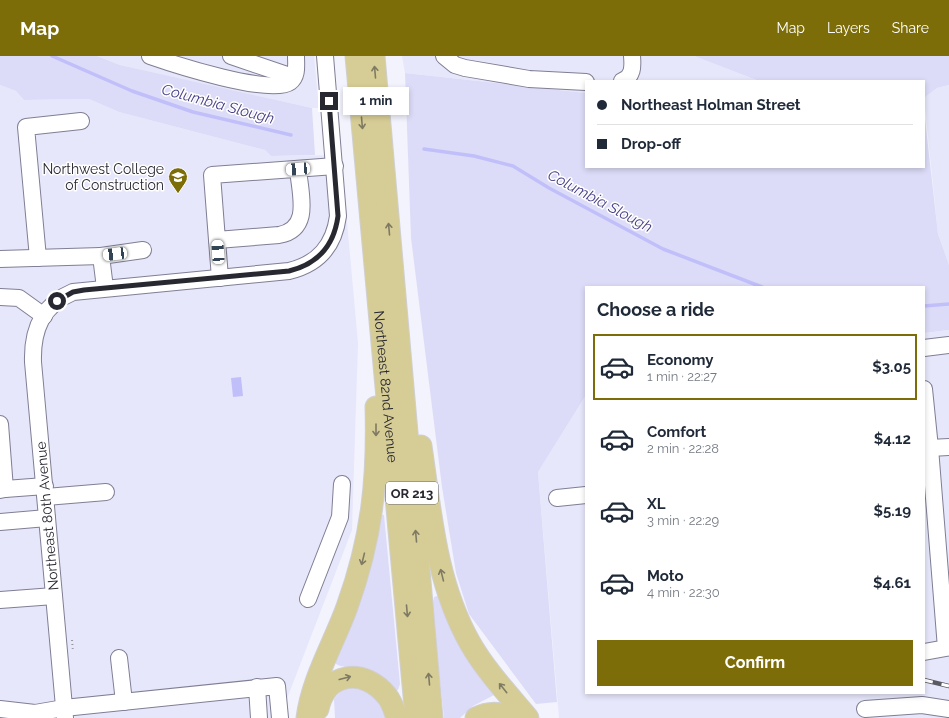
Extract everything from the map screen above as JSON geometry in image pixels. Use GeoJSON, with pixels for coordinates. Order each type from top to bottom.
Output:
{"type":"FeatureCollection","features":[{"type":"Feature","properties":{"kind":"main road","name":"Northeast 82nd Avenue"},"geometry":{"type":"LineString","coordinates":[[356,56],[384,268],[395,290],[432,718]]}},
{"type":"Feature","properties":{"kind":"main road","name":"Northeast 82nd Avenue"},"geometry":{"type":"LineString","coordinates":[[374,56],[384,268],[379,307],[416,718]]}},
{"type":"Feature","properties":{"kind":"main road"},"geometry":{"type":"LineString","coordinates":[[395,290],[411,374],[436,542],[447,592],[471,645],[493,676],[528,718]]}},
{"type":"Feature","properties":{"kind":"main road"},"geometry":{"type":"LineString","coordinates":[[307,718],[314,689],[347,608],[367,540],[374,502],[376,470],[375,377],[379,307]]}},
{"type":"Feature","properties":{"kind":"main road"},"geometry":{"type":"LineString","coordinates":[[317,718],[320,703],[328,688],[337,681],[357,676],[373,683],[387,696],[397,718]]}},
{"type":"Feature","properties":{"kind":"main road"},"geometry":{"type":"LineString","coordinates":[[476,718],[495,713],[514,718]]}},
{"type":"Feature","properties":{"kind":"street"},"geometry":{"type":"LineString","coordinates":[[150,56],[219,76],[269,85],[281,85],[290,82],[296,70],[296,56]]}},
{"type":"Feature","properties":{"kind":"street"},"geometry":{"type":"LineString","coordinates":[[219,76],[226,56]]}},
{"type":"Feature","properties":{"kind":"street"},"geometry":{"type":"LineString","coordinates":[[231,56],[293,77]]}},
{"type":"Feature","properties":{"kind":"street","name":"Northeast 80th Avenue"},"geometry":{"type":"LineString","coordinates":[[64,713],[33,347],[37,329],[44,316],[57,301],[66,295],[79,291],[220,278],[296,269],[314,261],[321,255],[333,237],[338,216],[325,56]]}},
{"type":"Feature","properties":{"kind":"street"},"geometry":{"type":"LineString","coordinates":[[444,56],[455,65],[465,68],[529,79],[585,82]]}},
{"type":"Feature","properties":{"kind":"street"},"geometry":{"type":"LineString","coordinates":[[625,80],[628,79],[632,72],[632,56]]}},
{"type":"Feature","properties":{"kind":"street"},"geometry":{"type":"LineString","coordinates":[[38,258],[26,127],[81,122]]}},
{"type":"Feature","properties":{"kind":"street"},"geometry":{"type":"LineString","coordinates":[[220,278],[212,175],[335,166]]}},
{"type":"Feature","properties":{"kind":"street"},"geometry":{"type":"LineString","coordinates":[[217,240],[279,235],[295,229],[301,218],[298,169]]}},
{"type":"Feature","properties":{"kind":"street"},"geometry":{"type":"LineString","coordinates":[[0,259],[102,256],[143,250]]}},
{"type":"Feature","properties":{"kind":"street"},"geometry":{"type":"LineString","coordinates":[[102,256],[105,288]]}},
{"type":"Feature","properties":{"kind":"street"},"geometry":{"type":"LineString","coordinates":[[0,297],[19,298],[44,316]]}},
{"type":"Feature","properties":{"kind":"street"},"geometry":{"type":"LineString","coordinates":[[925,348],[949,345]]}},
{"type":"Feature","properties":{"kind":"street"},"geometry":{"type":"LineString","coordinates":[[925,399],[946,648],[925,652]]}},
{"type":"Feature","properties":{"kind":"street"},"geometry":{"type":"LineString","coordinates":[[0,424],[2,490],[106,492]]}},
{"type":"Feature","properties":{"kind":"street"},"geometry":{"type":"LineString","coordinates":[[930,448],[949,447]]}},
{"type":"Feature","properties":{"kind":"street"},"geometry":{"type":"LineString","coordinates":[[308,599],[340,517],[342,484]]}},
{"type":"Feature","properties":{"kind":"street"},"geometry":{"type":"LineString","coordinates":[[557,498],[585,495]]}},
{"type":"Feature","properties":{"kind":"street"},"geometry":{"type":"LineString","coordinates":[[0,522],[47,518]]}},
{"type":"Feature","properties":{"kind":"street"},"geometry":{"type":"LineString","coordinates":[[0,600],[54,596]]}},
{"type":"Feature","properties":{"kind":"street"},"geometry":{"type":"LineString","coordinates":[[119,658],[124,702]]}},
{"type":"Feature","properties":{"kind":"street"},"geometry":{"type":"LineString","coordinates":[[0,709],[35,716],[64,713],[124,702],[278,686],[280,718]]}},
{"type":"Feature","properties":{"kind":"street"},"geometry":{"type":"LineString","coordinates":[[257,687],[260,718]]}},
{"type":"Feature","properties":{"kind":"street"},"geometry":{"type":"LineString","coordinates":[[865,708],[922,705],[949,709]]}},
{"type":"Feature","properties":{"kind":"shaded area"},"geometry":{"type":"Polygon","coordinates":[[[0,56],[97,56],[120,65],[312,108],[315,155],[271,156],[265,150],[119,112],[89,99],[24,100],[16,91],[0,85],[0,56]]]}},
{"type":"Feature","properties":{"kind":"shaded area"},"geometry":{"type":"Polygon","coordinates":[[[97,56],[314,56],[319,108],[312,108],[158,74],[120,65],[97,56]]]}},
{"type":"Feature","properties":{"kind":"shaded area"},"geometry":{"type":"Polygon","coordinates":[[[402,56],[694,56],[756,80],[585,80],[585,93],[405,73],[402,56]]]}},
{"type":"Feature","properties":{"kind":"shaded area"},"geometry":{"type":"Polygon","coordinates":[[[694,56],[949,56],[949,85],[937,88],[925,97],[925,80],[756,80],[694,56]]]}},
{"type":"Feature","properties":{"kind":"shaded area"},"geometry":{"type":"Polygon","coordinates":[[[405,73],[585,93],[585,168],[925,168],[925,119],[938,234],[949,265],[949,330],[925,333],[925,286],[585,286],[585,397],[538,472],[557,702],[536,704],[469,614],[456,573],[442,487],[411,238],[405,73]]]}},
{"type":"Feature","properties":{"kind":"shaded area"},"geometry":{"type":"Polygon","coordinates":[[[0,85],[16,91],[24,100],[89,99],[119,112],[265,150],[271,156],[341,155],[358,343],[352,530],[283,709],[284,718],[0,718],[0,85]]]}},
{"type":"Feature","properties":{"kind":"shaded area"},"geometry":{"type":"Polygon","coordinates":[[[949,85],[949,265],[938,234],[925,108],[925,97],[937,88],[949,85]]]}},
{"type":"Feature","properties":{"kind":"shaded area"},"geometry":{"type":"Polygon","coordinates":[[[949,330],[949,718],[559,718],[538,472],[585,397],[585,694],[925,694],[925,333],[949,330]]]}},
{"type":"Feature","properties":{"kind":"shaded area"},"geometry":{"type":"Polygon","coordinates":[[[378,514],[384,515],[400,684],[398,690],[394,691],[367,670],[340,666],[336,664],[334,659],[378,514]]]}},
{"type":"Feature","properties":{"kind":"shaded area"},"geometry":{"type":"Polygon","coordinates":[[[437,596],[441,598],[496,694],[473,706],[460,718],[444,718],[432,607],[434,597],[437,596]]]}},
{"type":"Feature","properties":{"kind":"shaded area"},"geometry":{"type":"Polygon","coordinates":[[[350,687],[357,688],[373,697],[381,706],[386,718],[335,718],[334,699],[343,689],[350,687]]]}},
{"type":"Feature","properties":{"kind":"water"},"geometry":{"type":"Polygon","coordinates":[[[241,377],[243,396],[233,397],[231,378],[241,377]]]}},
{"type":"Feature","properties":{"kind":"waterway","name":"Columbia Slough"},"geometry":{"type":"LineString","coordinates":[[52,56],[132,91],[193,112],[291,135]]}},
{"type":"Feature","properties":{"kind":"waterway","name":"Columbia Slough"},"geometry":{"type":"LineString","coordinates":[[424,149],[474,156],[513,166],[549,188],[663,249],[759,286]]}},
{"type":"Feature","properties":{"kind":"waterway","name":"Columbia Slough"},"geometry":{"type":"LineString","coordinates":[[925,306],[949,304]]}},
{"type":"Feature","properties":{"kind":"railway"},"geometry":{"type":"LineString","coordinates":[[925,680],[949,686]]}},
{"type":"Feature","properties":{"kind":"place","name":"Northwest College of Construction"},"geometry":{"type":"Point","coordinates":[178,194]}},
{"type":"Feature","properties":{"kind":"route"},"geometry":{"type":"LineString","coordinates":[[57,301],[73,292],[84,290],[289,271],[305,266],[314,261],[329,247],[336,229],[338,216],[338,200],[329,101]]}}]}
